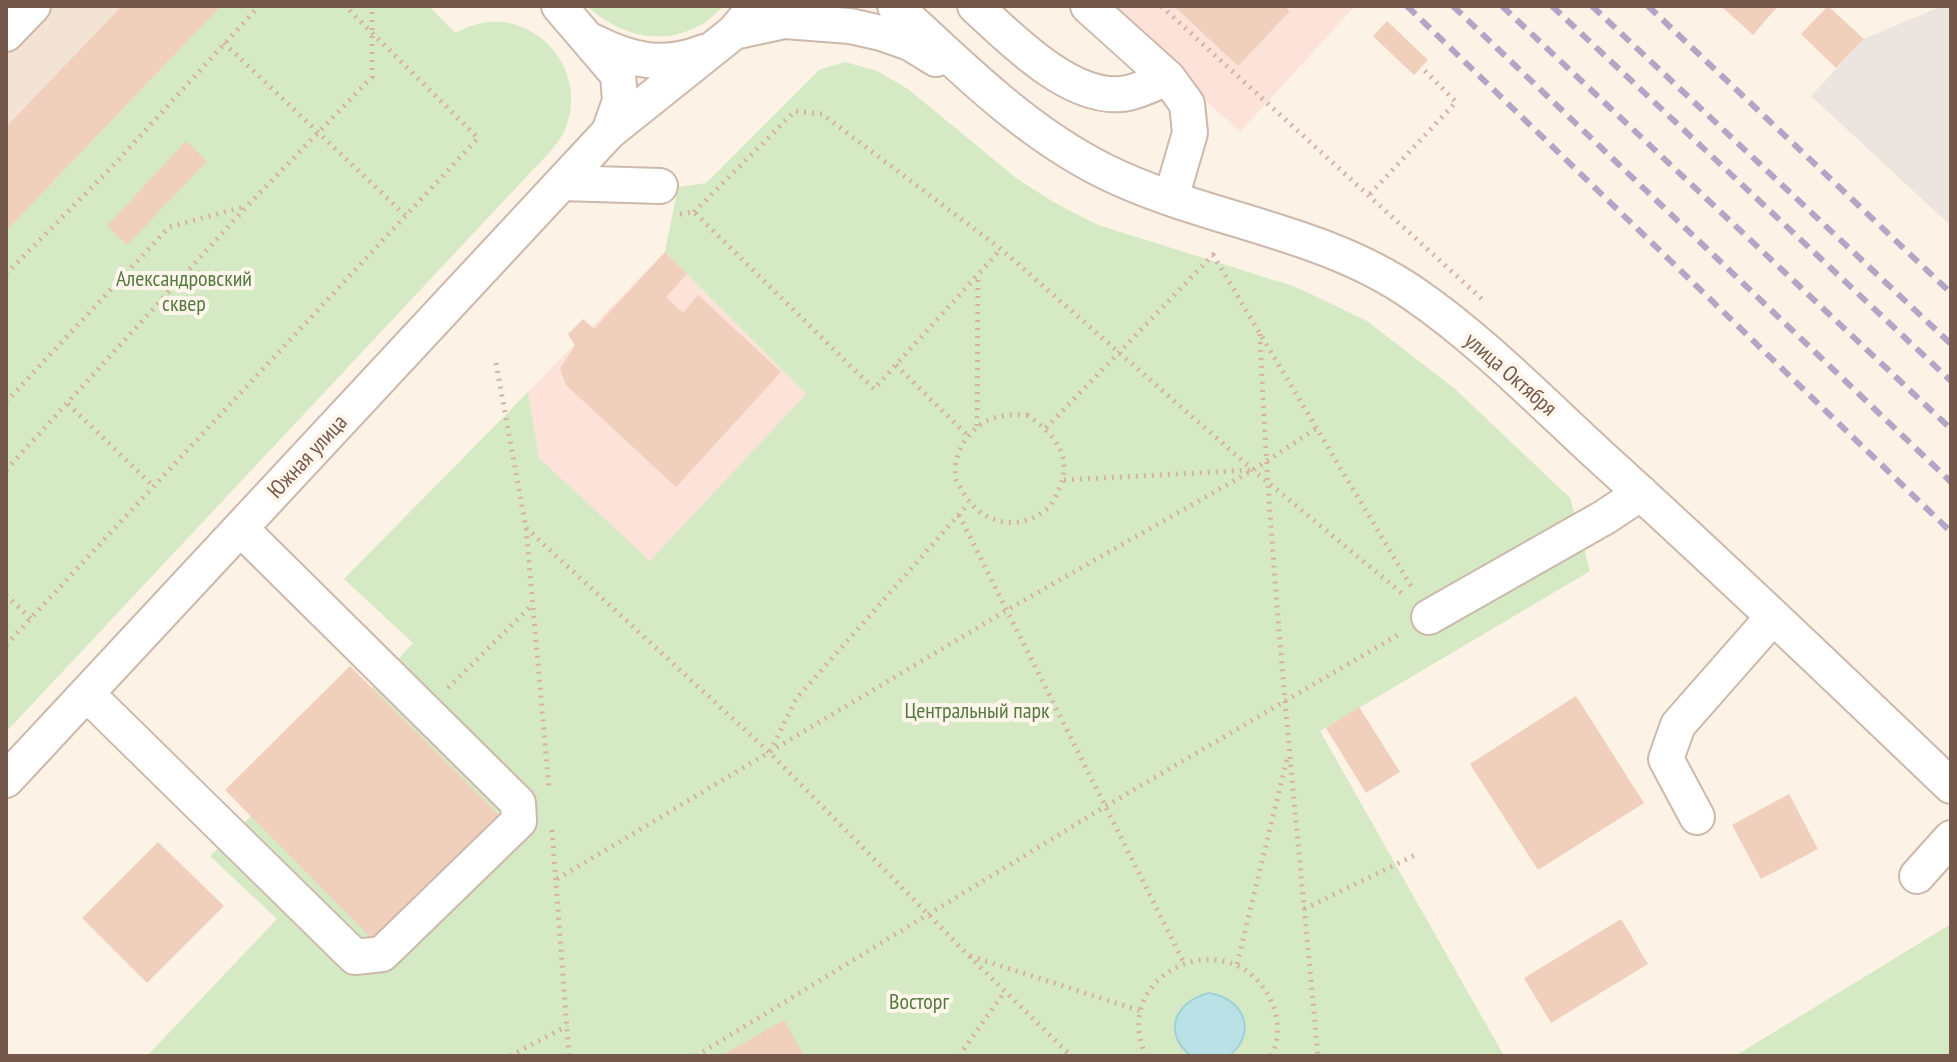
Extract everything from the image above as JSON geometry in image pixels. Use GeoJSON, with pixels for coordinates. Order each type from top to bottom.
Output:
{"type":"FeatureCollection","features":[{"type":"Feature","properties":{"kind":"street"},"geometry":{"type":"LineString","coordinates":[[6,34],[33,6]]}},
{"type":"Feature","properties":{"kind":"street"},"geometry":{"type":"LineString","coordinates":[[559,6],[618,75],[620,101],[609,132]]}},
{"type":"Feature","properties":{"kind":"street","name":"улица Октября"},"geometry":{"type":"LineString","coordinates":[[895,6],[987,91],[1039,132],[1104,171],[1171,198],[1337,251],[1404,288],[1493,358],[1641,493],[1951,786]]}},
{"type":"Feature","properties":{"kind":"street"},"geometry":{"type":"LineString","coordinates":[[975,6],[1019,46],[1071,83],[1095,91],[1121,94],[1168,78]]}},
{"type":"Feature","properties":{"kind":"street"},"geometry":{"type":"LineString","coordinates":[[1088,6],[1168,78],[1187,104],[1190,133],[1171,198]]}},
{"type":"Feature","properties":{"kind":"street","name":"улица Октября"},"geometry":{"type":"LineString","coordinates":[[590,40],[621,55],[657,62],[681,61],[734,29],[785,21],[850,26],[910,43],[987,91]]}},
{"type":"Feature","properties":{"kind":"street","name":"Южная улица"},"geometry":{"type":"LineString","coordinates":[[6,780],[609,132],[734,29]]}},
{"type":"Feature","properties":{"kind":"street"},"geometry":{"type":"LineString","coordinates":[[562,183],[664,201]]}},
{"type":"Feature","properties":{"kind":"street"},"geometry":{"type":"LineString","coordinates":[[1429,617],[1605,517],[1641,493]]}},
{"type":"Feature","properties":{"kind":"street"},"geometry":{"type":"LineString","coordinates":[[87,694],[355,957],[382,954],[519,821],[518,803],[241,529]]}},
{"type":"Feature","properties":{"kind":"street"},"geometry":{"type":"LineString","coordinates":[[1697,817],[1666,759],[1678,725],[1773,617]]}},
{"type":"Feature","properties":{"kind":"street"},"geometry":{"type":"LineString","coordinates":[[1917,876],[1951,838]]}},
{"type":"Feature","properties":{"kind":"path"},"geometry":{"type":"LineString","coordinates":[[6,274],[109,170],[259,6]]}},
{"type":"Feature","properties":{"kind":"path"},"geometry":{"type":"LineString","coordinates":[[6,645],[478,138],[345,6]]}},
{"type":"Feature","properties":{"kind":"path"},"geometry":{"type":"LineString","coordinates":[[6,470],[248,205],[372,77],[372,6]]}},
{"type":"Feature","properties":{"kind":"path"},"geometry":{"type":"LineString","coordinates":[[1161,6],[1370,194],[1456,102],[1421,67]]}},
{"type":"Feature","properties":{"kind":"path"},"geometry":{"type":"LineString","coordinates":[[224,43],[405,215]]}},
{"type":"Feature","properties":{"kind":"path"},"geometry":{"type":"LineString","coordinates":[[694,212],[795,111],[822,114],[1001,249],[1253,470],[1429,617]]}},
{"type":"Feature","properties":{"kind":"path"},"geometry":{"type":"LineString","coordinates":[[664,201],[694,212],[874,389],[1001,249]]}},
{"type":"Feature","properties":{"kind":"path"},"geometry":{"type":"LineString","coordinates":[[6,402],[169,227],[248,205]]}},
{"type":"Feature","properties":{"kind":"path"},"geometry":{"type":"LineString","coordinates":[[1046,428],[1213,255],[1429,617]]}},
{"type":"Feature","properties":{"kind":"path"},"geometry":{"type":"LineString","coordinates":[[977,426],[978,274]]}},
{"type":"Feature","properties":{"kind":"path"},"geometry":{"type":"LineString","coordinates":[[1260,334],[1283,700],[1318,1056]]}},
{"type":"Feature","properties":{"kind":"path"},"geometry":{"type":"LineString","coordinates":[[496,363],[526,528],[550,801]]}},
{"type":"Feature","properties":{"kind":"path"},"geometry":{"type":"LineString","coordinates":[[896,365],[967,435]]}},
{"type":"Feature","properties":{"kind":"path"},"geometry":{"type":"LineString","coordinates":[[68,404],[153,486]]}},
{"type":"Feature","properties":{"kind":"path"},"geometry":{"type":"LineString","coordinates":[[1027,415],[1046,428],[1064,452],[1064,480],[1051,506],[1026,520],[1007,524],[985,517],[969,503],[956,479],[959,455],[967,435],[977,426],[1000,416],[1027,415]]}},
{"type":"Feature","properties":{"kind":"path"},"geometry":{"type":"LineString","coordinates":[[557,879],[1007,610],[1253,470],[1317,428]]}},
{"type":"Feature","properties":{"kind":"path"},"geometry":{"type":"LineString","coordinates":[[1064,480],[1253,470]]}},
{"type":"Feature","properties":{"kind":"path"},"geometry":{"type":"LineString","coordinates":[[770,753],[796,699],[969,503]]}},
{"type":"Feature","properties":{"kind":"path"},"geometry":{"type":"LineString","coordinates":[[959,515],[1184,963]]}},
{"type":"Feature","properties":{"kind":"path"},"geometry":{"type":"LineString","coordinates":[[526,528],[770,753],[1071,1056]]}},
{"type":"Feature","properties":{"kind":"path"},"geometry":{"type":"LineString","coordinates":[[6,595],[31,619]]}},
{"type":"Feature","properties":{"kind":"path"},"geometry":{"type":"LineString","coordinates":[[425,710],[533,605]]}},
{"type":"Feature","properties":{"kind":"path"},"geometry":{"type":"LineString","coordinates":[[696,1056],[1106,806],[1429,617]]}},
{"type":"Feature","properties":{"kind":"path"},"geometry":{"type":"LineString","coordinates":[[1237,964],[1288,752]]}},
{"type":"Feature","properties":{"kind":"path"},"geometry":{"type":"LineString","coordinates":[[538,775],[549,786]]}},
{"type":"Feature","properties":{"kind":"path"},"geometry":{"type":"LineString","coordinates":[[551,817],[569,1056]]}},
{"type":"Feature","properties":{"kind":"path"},"geometry":{"type":"LineString","coordinates":[[1304,909],[1415,855]]}},
{"type":"Feature","properties":{"kind":"path"},"geometry":{"type":"LineString","coordinates":[[968,955],[1141,1011]]}},
{"type":"Feature","properties":{"kind":"path"},"geometry":{"type":"LineString","coordinates":[[1146,1056],[1140,1043],[1141,1011],[1149,990],[1164,974],[1184,963],[1211,958],[1237,964],[1264,984],[1277,1015],[1276,1048],[1271,1056]]}},
{"type":"Feature","properties":{"kind":"path"},"geometry":{"type":"LineString","coordinates":[[959,1056],[1005,991]]}},
{"type":"Feature","properties":{"kind":"path"},"geometry":{"type":"LineString","coordinates":[[510,1056],[567,1026]]}},
{"type":"Feature","properties":{"kind":"shaded area"},"geometry":{"type":"Polygon","coordinates":[[[6,6],[221,6],[6,231],[6,6]]]}},
{"type":"Feature","properties":{"kind":"shaded area"},"geometry":{"type":"Polygon","coordinates":[[[1103,6],[1355,6],[1240,132],[1103,6]]]}},
{"type":"Feature","properties":{"kind":"shaded area"},"geometry":{"type":"Polygon","coordinates":[[[1942,6],[1951,6],[1951,226],[1811,96],[1864,39],[1942,6]]]}},
{"type":"Feature","properties":{"kind":"shaded area"},"geometry":{"type":"Polygon","coordinates":[[[665,252],[806,394],[650,562],[539,458],[528,392],[665,252]]]}},
{"type":"Feature","properties":{"kind":"green space","name":"Александровский сквер"},"geometry":{"type":"Polygon","coordinates":[[[221,6],[429,6],[455,33],[490,22],[520,26],[536,34],[560,59],[571,92],[571,109],[566,127],[544,158],[6,732],[6,231],[221,6]]]}},
{"type":"Feature","properties":{"kind":"green space"},"geometry":{"type":"Polygon","coordinates":[[[587,6],[723,6],[691,30],[655,36],[620,28],[587,6]]]}},
{"type":"Feature","properties":{"kind":"green space","name":"Центральный парк"},"geometry":{"type":"Polygon","coordinates":[[[845,62],[877,71],[908,89],[1016,178],[1098,225],[1296,287],[1367,321],[1455,389],[1570,498],[1590,571],[1320,731],[1504,1056],[147,1056],[277,919],[210,856],[251,816],[377,943],[502,819],[372,688],[413,643],[344,579],[528,392],[539,458],[650,561],[806,394],[665,252],[678,187],[706,183],[819,70],[845,62]]]}},
{"type":"Feature","properties":{"kind":"green space"},"geometry":{"type":"Polygon","coordinates":[[[1951,924],[1951,1056],[1735,1056],[1951,924]]]}},
{"type":"Feature","properties":{"kind":"water"},"geometry":{"type":"Polygon","coordinates":[[[1209,993],[1231,1002],[1243,1017],[1243,1037],[1229,1056],[1191,1056],[1177,1037],[1176,1018],[1181,1010],[1209,993]]]}},
{"type":"Feature","properties":{"kind":"building"},"geometry":{"type":"Polygon","coordinates":[[[122,6],[221,6],[6,231],[6,127],[122,6]]]}},
{"type":"Feature","properties":{"kind":"building"},"geometry":{"type":"Polygon","coordinates":[[[1174,6],[1284,6],[1290,11],[1238,66],[1174,6]]]}},
{"type":"Feature","properties":{"kind":"building"},"geometry":{"type":"Polygon","coordinates":[[[1721,6],[1778,6],[1753,35],[1721,6]]]}},
{"type":"Feature","properties":{"kind":"building"},"geometry":{"type":"Polygon","coordinates":[[[1828,6],[1864,39],[1836,68],[1801,34],[1828,6]]]}},
{"type":"Feature","properties":{"kind":"building"},"geometry":{"type":"Polygon","coordinates":[[[1387,21],[1428,60],[1414,75],[1373,36],[1387,21]]]}},
{"type":"Feature","properties":{"kind":"building"},"geometry":{"type":"Polygon","coordinates":[[[186,141],[207,161],[127,245],[107,226],[186,141]]]}},
{"type":"Feature","properties":{"kind":"building"},"geometry":{"type":"Polygon","coordinates":[[[665,252],[687,274],[666,297],[683,313],[698,295],[781,372],[676,487],[566,385],[560,368],[575,346],[568,334],[583,319],[594,329],[665,252]]]}},
{"type":"Feature","properties":{"kind":"building"},"geometry":{"type":"Polygon","coordinates":[[[350,666],[503,819],[377,944],[225,790],[350,666]]]}},
{"type":"Feature","properties":{"kind":"building"},"geometry":{"type":"Polygon","coordinates":[[[1576,696],[1644,803],[1538,870],[1470,764],[1576,696]]]}},
{"type":"Feature","properties":{"kind":"building"},"geometry":{"type":"Polygon","coordinates":[[[1359,707],[1400,772],[1366,793],[1326,728],[1359,707]]]}},
{"type":"Feature","properties":{"kind":"building"},"geometry":{"type":"Polygon","coordinates":[[[1789,794],[1818,849],[1761,879],[1732,825],[1789,794]]]}},
{"type":"Feature","properties":{"kind":"building"},"geometry":{"type":"Polygon","coordinates":[[[158,842],[224,906],[147,983],[82,918],[158,842]]]}},
{"type":"Feature","properties":{"kind":"building"},"geometry":{"type":"Polygon","coordinates":[[[1621,919],[1648,964],[1551,1023],[1524,978],[1621,919]]]}},
{"type":"Feature","properties":{"kind":"building"},"geometry":{"type":"Polygon","coordinates":[[[784,1020],[804,1056],[721,1056],[784,1020]]]}},
{"type":"Feature","properties":{"kind":"railway"},"geometry":{"type":"LineString","coordinates":[[1407,6],[1951,532]]}},
{"type":"Feature","properties":{"kind":"railway"},"geometry":{"type":"LineString","coordinates":[[1453,6],[1951,482]]}},
{"type":"Feature","properties":{"kind":"railway"},"geometry":{"type":"LineString","coordinates":[[1502,6],[1951,429]]}},
{"type":"Feature","properties":{"kind":"railway"},"geometry":{"type":"LineString","coordinates":[[1552,6],[1951,381]]}},
{"type":"Feature","properties":{"kind":"railway"},"geometry":{"type":"LineString","coordinates":[[1592,6],[1951,344]]}},
{"type":"Feature","properties":{"kind":"railway"},"geometry":{"type":"LineString","coordinates":[[1648,6],[1951,293]]}},
{"type":"Feature","properties":{"kind":"park label","name":"Восторг"},"geometry":{"type":"Point","coordinates":[919,1003]}}]}
